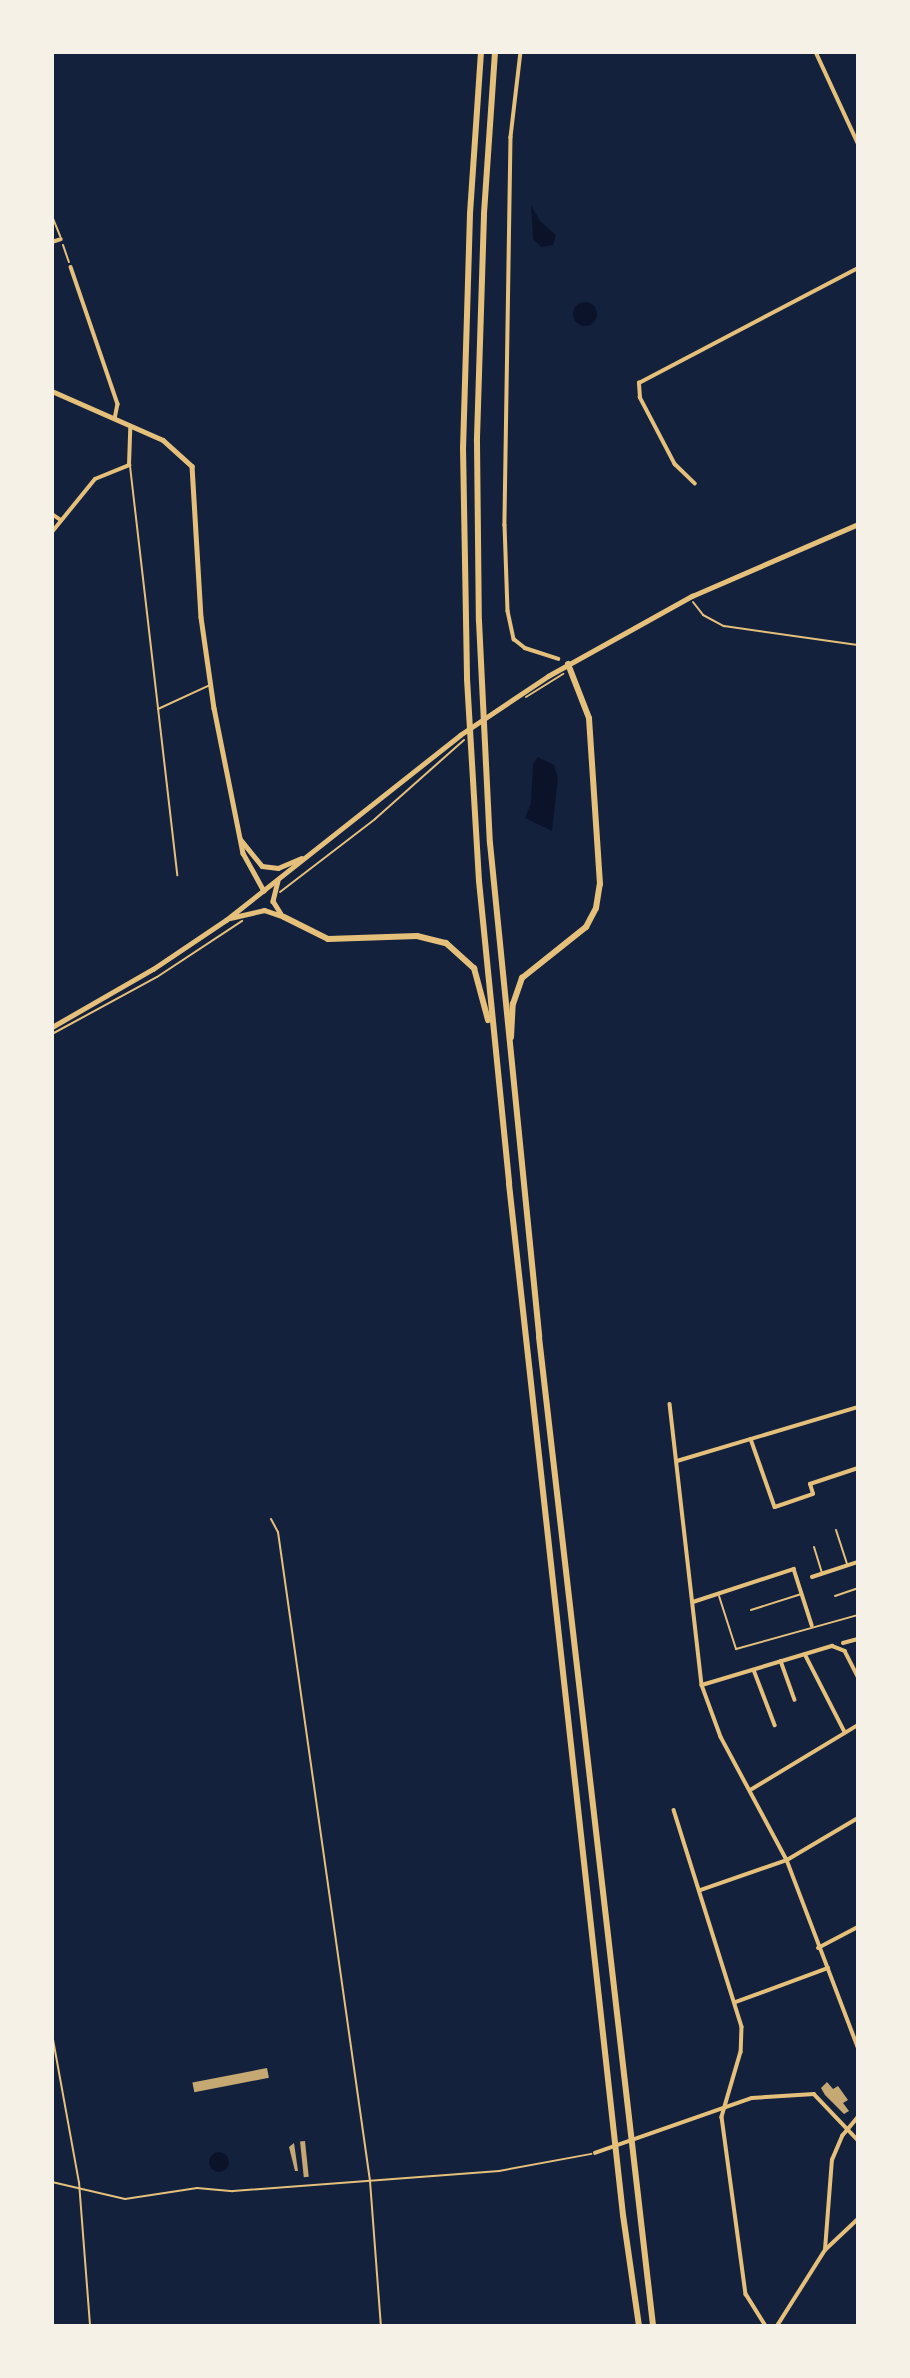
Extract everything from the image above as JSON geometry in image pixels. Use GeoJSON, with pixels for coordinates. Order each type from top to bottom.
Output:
{"type":"FeatureCollection","features":[{"type":"Feature","properties":{"kind":"highway"},"geometry":{"type":"LineString","coordinates":[[481,52],[465,330],[464,563],[470,741],[493,1038],[615,2140],[639,2326]]}},
{"type":"Feature","properties":{"kind":"highway"},"geometry":{"type":"LineString","coordinates":[[495,52],[480,314],[478,558],[490,831],[510,1053],[628,2136],[653,2326]]}},
{"type":"Feature","properties":{"kind":"highway"},"geometry":{"type":"LineString","coordinates":[[510,1053],[513,1004],[523,978],[586,926],[596,908],[600,884],[589,718],[568,664]]}},
{"type":"Feature","properties":{"kind":"highway"},"geometry":{"type":"LineString","coordinates":[[284,918],[328,939],[426,936],[454,947],[477,975],[493,1038]]}},
{"type":"Feature","properties":{"kind":"main road"},"geometry":{"type":"LineString","coordinates":[[52,391],[174,447],[188,460],[195,476],[201,617],[210,685],[237,833],[246,862],[265,891]]}},
{"type":"Feature","properties":{"kind":"main road"},"geometry":{"type":"LineString","coordinates":[[52,1027],[153,969],[226,920],[460,735],[568,664],[692,596],[858,524]]}},
{"type":"Feature","properties":{"kind":"main road"},"geometry":{"type":"LineString","coordinates":[[237,833],[248,854],[262,866],[278,867],[312,854]]}},
{"type":"Feature","properties":{"kind":"main road"},"geometry":{"type":"LineString","coordinates":[[279,880],[273,901],[284,918]]}},
{"type":"Feature","properties":{"kind":"main road"},"geometry":{"type":"LineString","coordinates":[[226,920],[264,910],[284,918]]}},
{"type":"Feature","properties":{"kind":"street"},"geometry":{"type":"LineString","coordinates":[[521,52],[511,137],[505,525],[508,611],[514,639],[525,648],[558,659]]}},
{"type":"Feature","properties":{"kind":"street"},"geometry":{"type":"LineString","coordinates":[[816,52],[858,143]]}},
{"type":"Feature","properties":{"kind":"street"},"geometry":{"type":"LineString","coordinates":[[52,242],[61,239]]}},
{"type":"Feature","properties":{"kind":"street"},"geometry":{"type":"LineString","coordinates":[[71,267],[118,404],[115,419]]}},
{"type":"Feature","properties":{"kind":"street"},"geometry":{"type":"LineString","coordinates":[[695,485],[675,465],[640,397],[639,383],[858,268]]}},
{"type":"Feature","properties":{"kind":"street"},"geometry":{"type":"LineString","coordinates":[[52,532],[94,479],[129,465],[130,427]]}},
{"type":"Feature","properties":{"kind":"street"},"geometry":{"type":"LineString","coordinates":[[52,514],[61,520]]}},
{"type":"Feature","properties":{"kind":"street"},"geometry":{"type":"LineString","coordinates":[[670,1404],[702,1685],[721,1737],[752,1788],[787,1860],[818,1948],[858,2047]]}},
{"type":"Feature","properties":{"kind":"street"},"geometry":{"type":"LineString","coordinates":[[677,1461],[858,1407]]}},
{"type":"Feature","properties":{"kind":"street"},"geometry":{"type":"LineString","coordinates":[[751,1439],[775,1507],[813,1494],[810,1484],[858,1468]]}},
{"type":"Feature","properties":{"kind":"street"},"geometry":{"type":"LineString","coordinates":[[812,1577],[858,1562]]}},
{"type":"Feature","properties":{"kind":"street"},"geometry":{"type":"LineString","coordinates":[[693,1602],[794,1569],[812,1625]]}},
{"type":"Feature","properties":{"kind":"street"},"geometry":{"type":"LineString","coordinates":[[842,1643],[858,1639]]}},
{"type":"Feature","properties":{"kind":"street"},"geometry":{"type":"LineString","coordinates":[[702,1685],[840,1646],[858,1677]]}},
{"type":"Feature","properties":{"kind":"street"},"geometry":{"type":"LineString","coordinates":[[805,1654],[845,1732]]}},
{"type":"Feature","properties":{"kind":"street"},"geometry":{"type":"LineString","coordinates":[[781,1661],[795,1700]]}},
{"type":"Feature","properties":{"kind":"street"},"geometry":{"type":"LineString","coordinates":[[754,1670],[775,1725]]}},
{"type":"Feature","properties":{"kind":"street"},"geometry":{"type":"LineString","coordinates":[[752,1788],[858,1725]]}},
{"type":"Feature","properties":{"kind":"street"},"geometry":{"type":"LineString","coordinates":[[674,1810],[736,2002],[743,2041],[724,2108],[746,2294],[766,2326]]}},
{"type":"Feature","properties":{"kind":"street"},"geometry":{"type":"LineString","coordinates":[[700,1890],[787,1860],[858,1818]]}},
{"type":"Feature","properties":{"kind":"street"},"geometry":{"type":"LineString","coordinates":[[818,1948],[858,1927]]}},
{"type":"Feature","properties":{"kind":"street"},"geometry":{"type":"LineString","coordinates":[[736,2002],[828,1968]]}},
{"type":"Feature","properties":{"kind":"street"},"geometry":{"type":"LineString","coordinates":[[595,2153],[752,2098],[814,2094],[848,2126],[858,2140]]}},
{"type":"Feature","properties":{"kind":"street"},"geometry":{"type":"LineString","coordinates":[[825,2250],[829,2229],[832,2160],[848,2126],[858,2117]]}},
{"type":"Feature","properties":{"kind":"street"},"geometry":{"type":"LineString","coordinates":[[777,2326],[825,2250],[858,2219]]}},
{"type":"Feature","properties":{"kind":"street"},"geometry":{"type":"LineString","coordinates":[[829,2229],[841,2233]]}},
{"type":"Feature","properties":{"kind":"lane"},"geometry":{"type":"LineString","coordinates":[[129,465],[177,875]]}},
{"type":"Feature","properties":{"kind":"lane"},"geometry":{"type":"LineString","coordinates":[[157,709],[210,685]]}},
{"type":"Feature","properties":{"kind":"lane"},"geometry":{"type":"LineString","coordinates":[[836,1530],[848,1566]]}},
{"type":"Feature","properties":{"kind":"lane"},"geometry":{"type":"LineString","coordinates":[[814,1547],[823,1574]]}},
{"type":"Feature","properties":{"kind":"lane"},"geometry":{"type":"LineString","coordinates":[[835,1596],[858,1588]]}},
{"type":"Feature","properties":{"kind":"lane"},"geometry":{"type":"LineString","coordinates":[[718,1594],[736,1649],[812,1625],[816,1629],[858,1615]]}},
{"type":"Feature","properties":{"kind":"lane"},"geometry":{"type":"LineString","coordinates":[[751,1610],[802,1594]]}},
{"type":"Feature","properties":{"kind":"path"},"geometry":{"type":"LineString","coordinates":[[695,601],[703,615],[724,626],[858,645]]}},
{"type":"Feature","properties":{"kind":"path"},"geometry":{"type":"LineString","coordinates":[[460,744],[468,737]]}},
{"type":"Feature","properties":{"kind":"path"},"geometry":{"type":"LineString","coordinates":[[271,1519],[278,1532],[370,2181],[381,2326]]}},
{"type":"Feature","properties":{"kind":"path"},"geometry":{"type":"LineString","coordinates":[[52,2034],[80,2189],[90,2326]]}},
{"type":"Feature","properties":{"kind":"path"},"geometry":{"type":"LineString","coordinates":[[52,2182],[125,2199],[197,2188],[233,2191],[499,2171],[595,2153]]}},
{"type":"Feature","properties":{"kind":"water"},"geometry":{"type":"Polygon","coordinates":[[[531,205],[540,221],[556,235],[553,245],[541,247],[533,239],[531,205]]]}},
{"type":"Feature","properties":{"kind":"water"},"geometry":{"type":"Polygon","coordinates":[[[585,302],[596,309],[597,314],[590,325],[585,326],[574,319],[573,314],[580,303],[585,302]]]}},
{"type":"Feature","properties":{"kind":"water"},"geometry":{"type":"Polygon","coordinates":[[[538,757],[554,765],[558,778],[552,831],[525,818],[531,803],[533,764],[538,757]]]}},
{"type":"Feature","properties":{"kind":"water"},"geometry":{"type":"Polygon","coordinates":[[[219,2152],[226,2155],[229,2162],[226,2169],[219,2172],[212,2169],[209,2162],[212,2155],[219,2152]]]}},
{"type":"Feature","properties":{"kind":"building"},"geometry":{"type":"Polygon","coordinates":[[[267,2068],[269,2078],[194,2092],[192,2083],[267,2068]]]}},
{"type":"Feature","properties":{"kind":"building"},"geometry":{"type":"Polygon","coordinates":[[[827,2082],[833,2089],[838,2086],[848,2100],[843,2103],[849,2111],[844,2114],[825,2095],[821,2088],[827,2082]]]}},
{"type":"Feature","properties":{"kind":"building"},"geometry":{"type":"Polygon","coordinates":[[[305,2141],[309,2177],[304,2177],[300,2142],[305,2141]]]}},
{"type":"Feature","properties":{"kind":"building"},"geometry":{"type":"Polygon","coordinates":[[[294,2143],[298,2171],[295,2171],[289,2147],[294,2143]]]}}]}
